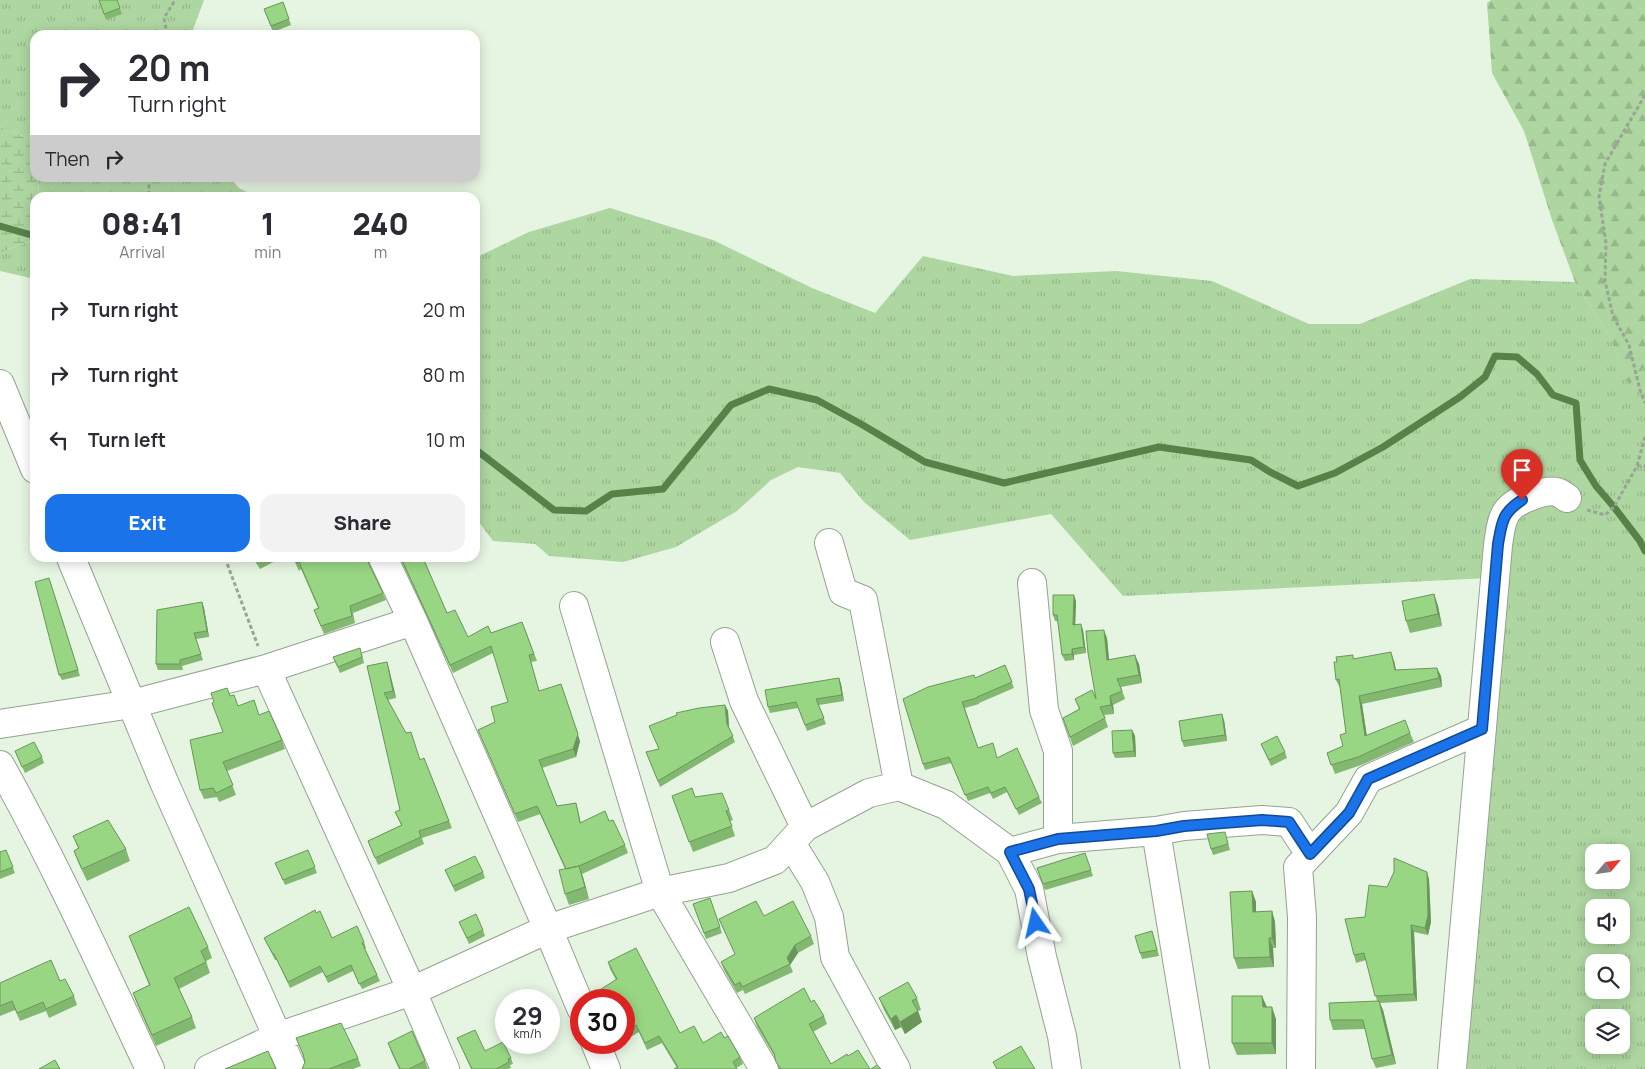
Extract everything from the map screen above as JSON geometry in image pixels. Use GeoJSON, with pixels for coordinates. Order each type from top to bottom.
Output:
{"type":"FeatureCollection","features":[{"type":"Feature","properties":{"kind":"street"},"geometry":{"type":"LineString","coordinates":[[0,384],[30,457]]}},
{"type":"Feature","properties":{"kind":"street"},"geometry":{"type":"LineString","coordinates":[[1452,1069],[1498,544],[1502,524],[1509,508],[1540,492],[1556,492],[1568,498]]}},
{"type":"Feature","properties":{"kind":"street"},"geometry":{"type":"LineString","coordinates":[[829,543],[843,592],[863,600],[899,786]]}},
{"type":"Feature","properties":{"kind":"street"},"geometry":{"type":"LineString","coordinates":[[74,562],[164,782],[292,1069]]}},
{"type":"Feature","properties":{"kind":"street"},"geometry":{"type":"LineString","coordinates":[[385,562],[413,621],[573,989]]}},
{"type":"Feature","properties":{"kind":"street"},"geometry":{"type":"LineString","coordinates":[[1032,583],[1044,710],[1058,751],[1058,839]]}},
{"type":"Feature","properties":{"kind":"street"},"geometry":{"type":"LineString","coordinates":[[574,606],[660,892],[764,1069]]}},
{"type":"Feature","properties":{"kind":"street"},"geometry":{"type":"LineString","coordinates":[[0,724],[132,704],[266,670],[413,621]]}},
{"type":"Feature","properties":{"kind":"street"},"geometry":{"type":"LineString","coordinates":[[725,642],[744,701],[829,917],[835,957],[896,1069]]}},
{"type":"Feature","properties":{"kind":"street"},"geometry":{"type":"LineString","coordinates":[[266,670],[412,991],[445,1069]]}},
{"type":"Feature","properties":{"kind":"street"},"geometry":{"type":"LineString","coordinates":[[1301,1069],[1302,917],[1298,868],[1349,813],[1368,779],[1482,729]]}},
{"type":"Feature","properties":{"kind":"street"},"geometry":{"type":"LineString","coordinates":[[0,765],[31,820],[59,876],[150,1069]]}},
{"type":"Feature","properties":{"kind":"street"},"geometry":{"type":"LineString","coordinates":[[209,1069],[277,1037],[412,991],[548,929],[660,892],[729,878],[775,860],[798,835],[869,793],[899,786],[946,805],[1010,852],[1029,889],[1042,957],[1062,1036],[1067,1069]]}},
{"type":"Feature","properties":{"kind":"street"},"geometry":{"type":"LineString","coordinates":[[1010,852],[1058,839],[1252,821],[1289,822],[1310,854]]}},
{"type":"Feature","properties":{"kind":"street"},"geometry":{"type":"LineString","coordinates":[[1156,831],[1195,1069]]}},
{"type":"Feature","properties":{"kind":"street"},"geometry":{"type":"LineString","coordinates":[[600,1054],[606,1069]]}},
{"type":"Feature","properties":{"kind":"path"},"geometry":{"type":"LineString","coordinates":[[165,30],[164,18],[175,0]]}},
{"type":"Feature","properties":{"kind":"path"},"geometry":{"type":"LineString","coordinates":[[1645,95],[1605,164],[1599,197],[1606,242],[1605,281],[1613,316],[1629,346],[1645,403]]}},
{"type":"Feature","properties":{"kind":"path"},"geometry":{"type":"LineString","coordinates":[[1568,498],[1588,510],[1605,515],[1614,508],[1638,466],[1645,437]]}},
{"type":"Feature","properties":{"kind":"path"},"geometry":{"type":"LineString","coordinates":[[1638,466],[1645,466]]}},
{"type":"Feature","properties":{"kind":"path"},"geometry":{"type":"LineString","coordinates":[[226,562],[266,670]]}},
{"type":"Feature","properties":{"kind":"green space"},"geometry":{"type":"Polygon","coordinates":[[[0,0],[204,0],[193,30],[30,30],[30,139],[0,127],[0,0]]]}},
{"type":"Feature","properties":{"kind":"green space"},"geometry":{"type":"Polygon","coordinates":[[[1491,0],[1645,0],[1645,367],[1629,385],[1609,335],[1575,282],[1552,220],[1524,131],[1492,73],[1487,3],[1491,0]]]}},
{"type":"Feature","properties":{"kind":"green space"},"geometry":{"type":"Polygon","coordinates":[[[0,127],[30,139],[30,182],[38,182],[39,192],[30,192],[30,241],[0,253],[0,127]]]}},
{"type":"Feature","properties":{"kind":"green space"},"geometry":{"type":"Polygon","coordinates":[[[38,182],[234,182],[239,188],[247,192],[39,192],[38,182]]]}},
{"type":"Feature","properties":{"kind":"green space"},"geometry":{"type":"Polygon","coordinates":[[[610,208],[713,240],[812,288],[875,313],[923,256],[1013,276],[1116,271],[1212,281],[1309,324],[1360,324],[1470,279],[1575,282],[1609,335],[1629,384],[1645,367],[1645,1069],[1467,1069],[1489,578],[1123,596],[1051,514],[910,540],[864,502],[840,473],[798,467],[771,480],[737,511],[676,547],[623,562],[549,556],[535,544],[493,541],[480,524],[480,256],[529,232],[610,208]]]}},
{"type":"Feature","properties":{"kind":"green space"},"geometry":{"type":"Polygon","coordinates":[[[30,241],[30,278],[0,271],[0,253],[30,241]]]}},
{"type":"Feature","properties":{"kind":"building"},"geometry":{"type":"Polygon","coordinates":[[[99,0],[117,0],[120,8],[104,14],[99,0]]]}},
{"type":"Feature","properties":{"kind":"building"},"geometry":{"type":"Polygon","coordinates":[[[283,2],[289,19],[271,26],[264,9],[283,2]]]}},
{"type":"Feature","properties":{"kind":"building"},"geometry":{"type":"Polygon","coordinates":[[[299,562],[368,562],[383,593],[350,606],[352,616],[321,626],[314,610],[319,608],[299,562]]]}},
{"type":"Feature","properties":{"kind":"building"},"geometry":{"type":"Polygon","coordinates":[[[403,562],[425,562],[447,613],[455,610],[468,637],[488,626],[491,633],[522,622],[534,654],[529,655],[539,691],[561,684],[578,734],[573,749],[539,760],[557,806],[576,803],[580,823],[605,811],[609,821],[613,820],[625,845],[579,866],[566,869],[537,806],[515,814],[478,730],[495,722],[491,707],[508,702],[491,646],[450,665],[403,562]]]}},
{"type":"Feature","properties":{"kind":"building"},"geometry":{"type":"Polygon","coordinates":[[[49,578],[78,670],[59,675],[35,582],[49,578]]]}},
{"type":"Feature","properties":{"kind":"building"},"geometry":{"type":"Polygon","coordinates":[[[1434,594],[1438,614],[1406,621],[1402,601],[1434,594]]]}},
{"type":"Feature","properties":{"kind":"building"},"geometry":{"type":"Polygon","coordinates":[[[1053,595],[1074,595],[1073,625],[1081,624],[1084,647],[1072,649],[1072,654],[1062,655],[1057,615],[1053,615],[1053,595]]]}},
{"type":"Feature","properties":{"kind":"building"},"geometry":{"type":"Polygon","coordinates":[[[202,602],[207,631],[194,633],[201,654],[180,660],[180,664],[156,664],[157,610],[202,602]]]}},
{"type":"Feature","properties":{"kind":"building"},"geometry":{"type":"Polygon","coordinates":[[[1104,630],[1107,660],[1135,655],[1139,675],[1117,679],[1122,691],[1110,696],[1111,705],[1100,707],[1105,718],[1070,737],[1063,718],[1080,709],[1075,699],[1092,690],[1096,699],[1086,631],[1104,630]]]}},
{"type":"Feature","properties":{"kind":"building"},"geometry":{"type":"Polygon","coordinates":[[[360,648],[362,657],[338,667],[333,657],[360,648]]]}},
{"type":"Feature","properties":{"kind":"building"},"geometry":{"type":"Polygon","coordinates":[[[1391,652],[1395,670],[1437,668],[1439,678],[1359,696],[1365,736],[1405,720],[1410,733],[1358,757],[1331,765],[1327,753],[1343,746],[1340,735],[1346,733],[1339,679],[1336,680],[1334,662],[1337,662],[1336,657],[1353,655],[1353,659],[1391,652]]]}},
{"type":"Feature","properties":{"kind":"building"},"geometry":{"type":"Polygon","coordinates":[[[387,662],[393,691],[384,693],[406,733],[411,732],[420,760],[424,758],[449,821],[419,831],[421,837],[375,858],[368,841],[402,825],[395,812],[400,810],[367,666],[387,662]]]}},
{"type":"Feature","properties":{"kind":"building"},"geometry":{"type":"Polygon","coordinates":[[[1005,665],[1012,682],[977,698],[962,702],[978,748],[993,743],[997,758],[1017,748],[1039,797],[1016,809],[1005,787],[991,793],[988,787],[965,795],[949,757],[923,764],[903,699],[928,687],[974,675],[975,678],[1005,665]]]}},
{"type":"Feature","properties":{"kind":"building"},"geometry":{"type":"Polygon","coordinates":[[[839,678],[842,695],[816,699],[824,718],[805,725],[796,702],[768,707],[765,690],[839,678]]]}},
{"type":"Feature","properties":{"kind":"building"},"geometry":{"type":"Polygon","coordinates":[[[227,688],[230,696],[234,695],[238,706],[254,700],[259,715],[269,711],[282,740],[223,762],[233,785],[216,793],[213,788],[200,790],[190,740],[223,732],[212,703],[214,702],[211,693],[227,688]]]}},
{"type":"Feature","properties":{"kind":"building"},"geometry":{"type":"Polygon","coordinates":[[[725,705],[727,724],[733,736],[658,781],[646,752],[659,749],[649,726],[677,715],[676,713],[725,705]]]}},
{"type":"Feature","properties":{"kind":"building"},"geometry":{"type":"Polygon","coordinates":[[[1222,714],[1225,735],[1182,741],[1179,721],[1222,714]]]}},
{"type":"Feature","properties":{"kind":"building"},"geometry":{"type":"Polygon","coordinates":[[[1132,730],[1134,751],[1113,753],[1112,731],[1132,730]]]}},
{"type":"Feature","properties":{"kind":"building"},"geometry":{"type":"Polygon","coordinates":[[[1277,736],[1285,752],[1269,760],[1261,744],[1277,736]]]}},
{"type":"Feature","properties":{"kind":"building"},"geometry":{"type":"Polygon","coordinates":[[[34,742],[42,757],[22,767],[15,751],[34,742]]]}},
{"type":"Feature","properties":{"kind":"building"},"geometry":{"type":"Polygon","coordinates":[[[692,788],[695,797],[722,793],[729,810],[726,811],[732,826],[689,842],[672,796],[692,788]]]}},
{"type":"Feature","properties":{"kind":"building"},"geometry":{"type":"Polygon","coordinates":[[[108,820],[126,849],[82,869],[74,851],[79,848],[73,836],[108,820]]]}},
{"type":"Feature","properties":{"kind":"building"},"geometry":{"type":"Polygon","coordinates":[[[1225,832],[1228,844],[1211,849],[1207,834],[1225,832]]]}},
{"type":"Feature","properties":{"kind":"building"},"geometry":{"type":"Polygon","coordinates":[[[6,850],[13,867],[0,872],[0,852],[6,850]]]}},
{"type":"Feature","properties":{"kind":"building"},"geometry":{"type":"Polygon","coordinates":[[[308,850],[315,867],[283,880],[275,863],[308,850]]]}},
{"type":"Feature","properties":{"kind":"building"},"geometry":{"type":"Polygon","coordinates":[[[1085,853],[1091,870],[1043,884],[1037,868],[1085,853]]]}},
{"type":"Feature","properties":{"kind":"building"},"geometry":{"type":"Polygon","coordinates":[[[475,856],[483,872],[453,886],[445,870],[475,856]]]}},
{"type":"Feature","properties":{"kind":"building"},"geometry":{"type":"Polygon","coordinates":[[[1394,858],[1427,872],[1428,915],[1425,928],[1411,925],[1414,994],[1375,996],[1364,953],[1354,955],[1345,919],[1365,917],[1369,885],[1387,887],[1394,872],[1394,858]]]}},
{"type":"Feature","properties":{"kind":"building"},"geometry":{"type":"Polygon","coordinates":[[[579,866],[585,887],[565,894],[559,870],[579,866]]]}},
{"type":"Feature","properties":{"kind":"building"},"geometry":{"type":"Polygon","coordinates":[[[1252,891],[1253,912],[1272,911],[1272,938],[1269,938],[1270,957],[1234,958],[1230,892],[1252,891]]]}},
{"type":"Feature","properties":{"kind":"building"},"geometry":{"type":"Polygon","coordinates":[[[710,898],[720,927],[704,933],[693,904],[710,898]]]}},
{"type":"Feature","properties":{"kind":"building"},"geometry":{"type":"Polygon","coordinates":[[[756,901],[764,916],[793,901],[811,936],[795,945],[787,958],[790,964],[742,987],[740,982],[735,985],[721,962],[735,954],[719,919],[756,901]]]}},
{"type":"Feature","properties":{"kind":"building"},"geometry":{"type":"Polygon","coordinates":[[[189,907],[208,947],[201,951],[206,962],[174,978],[192,1017],[152,1035],[133,993],[150,985],[129,936],[189,907]]]}},
{"type":"Feature","properties":{"kind":"building"},"geometry":{"type":"Polygon","coordinates":[[[315,910],[316,913],[320,911],[332,938],[357,926],[364,942],[362,943],[377,975],[359,984],[351,965],[326,977],[320,966],[288,982],[264,938],[315,910]]]}},
{"type":"Feature","properties":{"kind":"building"},"geometry":{"type":"Polygon","coordinates":[[[476,914],[483,930],[467,938],[459,922],[476,914]]]}},
{"type":"Feature","properties":{"kind":"building"},"geometry":{"type":"Polygon","coordinates":[[[1152,931],[1157,950],[1140,953],[1135,936],[1152,931]]]}},
{"type":"Feature","properties":{"kind":"building"},"geometry":{"type":"Polygon","coordinates":[[[636,948],[680,1033],[694,1026],[703,1043],[721,1032],[724,1038],[728,1036],[740,1057],[733,1062],[737,1069],[674,1069],[678,1067],[659,1036],[645,1043],[635,1026],[635,989],[601,989],[617,979],[608,962],[636,948]]]}},
{"type":"Feature","properties":{"kind":"building"},"geometry":{"type":"Polygon","coordinates":[[[51,960],[60,981],[65,979],[74,996],[46,1009],[43,1002],[17,1013],[12,1001],[0,1006],[0,983],[51,960]]]}},
{"type":"Feature","properties":{"kind":"building"},"geometry":{"type":"Polygon","coordinates":[[[908,982],[917,998],[912,1001],[918,1011],[900,1022],[896,1015],[891,1019],[879,998],[908,982]]]}},
{"type":"Feature","properties":{"kind":"building"},"geometry":{"type":"Polygon","coordinates":[[[804,988],[811,1002],[814,1000],[824,1016],[809,1024],[831,1064],[847,1054],[848,1056],[858,1050],[870,1069],[781,1069],[754,1018],[804,988]]]}},
{"type":"Feature","properties":{"kind":"building"},"geometry":{"type":"Polygon","coordinates":[[[1232,996],[1262,996],[1263,1007],[1272,1007],[1272,1043],[1232,1043],[1232,996]]]}},
{"type":"Feature","properties":{"kind":"building"},"geometry":{"type":"Polygon","coordinates":[[[1379,1001],[1392,1055],[1372,1059],[1363,1020],[1330,1020],[1329,1003],[1379,1001]]]}},
{"type":"Feature","properties":{"kind":"building"},"geometry":{"type":"Polygon","coordinates":[[[341,1023],[358,1058],[329,1069],[302,1069],[305,1062],[296,1038],[341,1023]]]}},
{"type":"Feature","properties":{"kind":"building"},"geometry":{"type":"Polygon","coordinates":[[[475,1030],[485,1051],[495,1046],[495,1054],[509,1054],[511,1058],[508,1059],[509,1062],[496,1069],[472,1069],[457,1038],[475,1030]]]}},
{"type":"Feature","properties":{"kind":"building"},"geometry":{"type":"Polygon","coordinates":[[[412,1031],[425,1061],[409,1069],[400,1069],[388,1043],[412,1031]]]}},
{"type":"Feature","properties":{"kind":"building"},"geometry":{"type":"Polygon","coordinates":[[[1021,1046],[1035,1069],[997,1069],[993,1062],[1021,1046]]]}},
{"type":"Feature","properties":{"kind":"building"},"geometry":{"type":"Polygon","coordinates":[[[268,1051],[276,1069],[225,1069],[268,1051]]]}},
{"type":"Feature","properties":{"kind":"building"},"geometry":{"type":"Polygon","coordinates":[[[55,1060],[60,1069],[39,1069],[55,1060]]]}},
{"type":"Feature","properties":{"kind":"building"},"geometry":{"type":"Polygon","coordinates":[[[877,1065],[881,1069],[871,1069],[877,1065]]]}},
{"type":"Feature","properties":{"kind":"waterway"},"geometry":{"type":"LineString","coordinates":[[0,226],[30,235]]}},
{"type":"Feature","properties":{"kind":"waterway"},"geometry":{"type":"LineString","coordinates":[[480,453],[554,510],[586,511],[612,494],[663,489],[731,405],[769,389],[817,400],[925,462],[1004,483],[1159,447],[1251,460],[1298,486],[1335,473],[1383,447],[1460,397],[1485,377],[1495,356],[1517,357],[1537,374],[1553,395],[1576,403],[1580,460],[1596,486],[1640,541],[1645,551]]}},
{"type":"Feature","properties":{"kind":"route"},"geometry":{"type":"LineString","coordinates":[[1036,923],[1029,889],[1010,852],[1058,839],[1262,820],[1289,822],[1310,854],[1349,813],[1368,779],[1482,729],[1498,544],[1502,524],[1509,508],[1522,500]]}}]}
